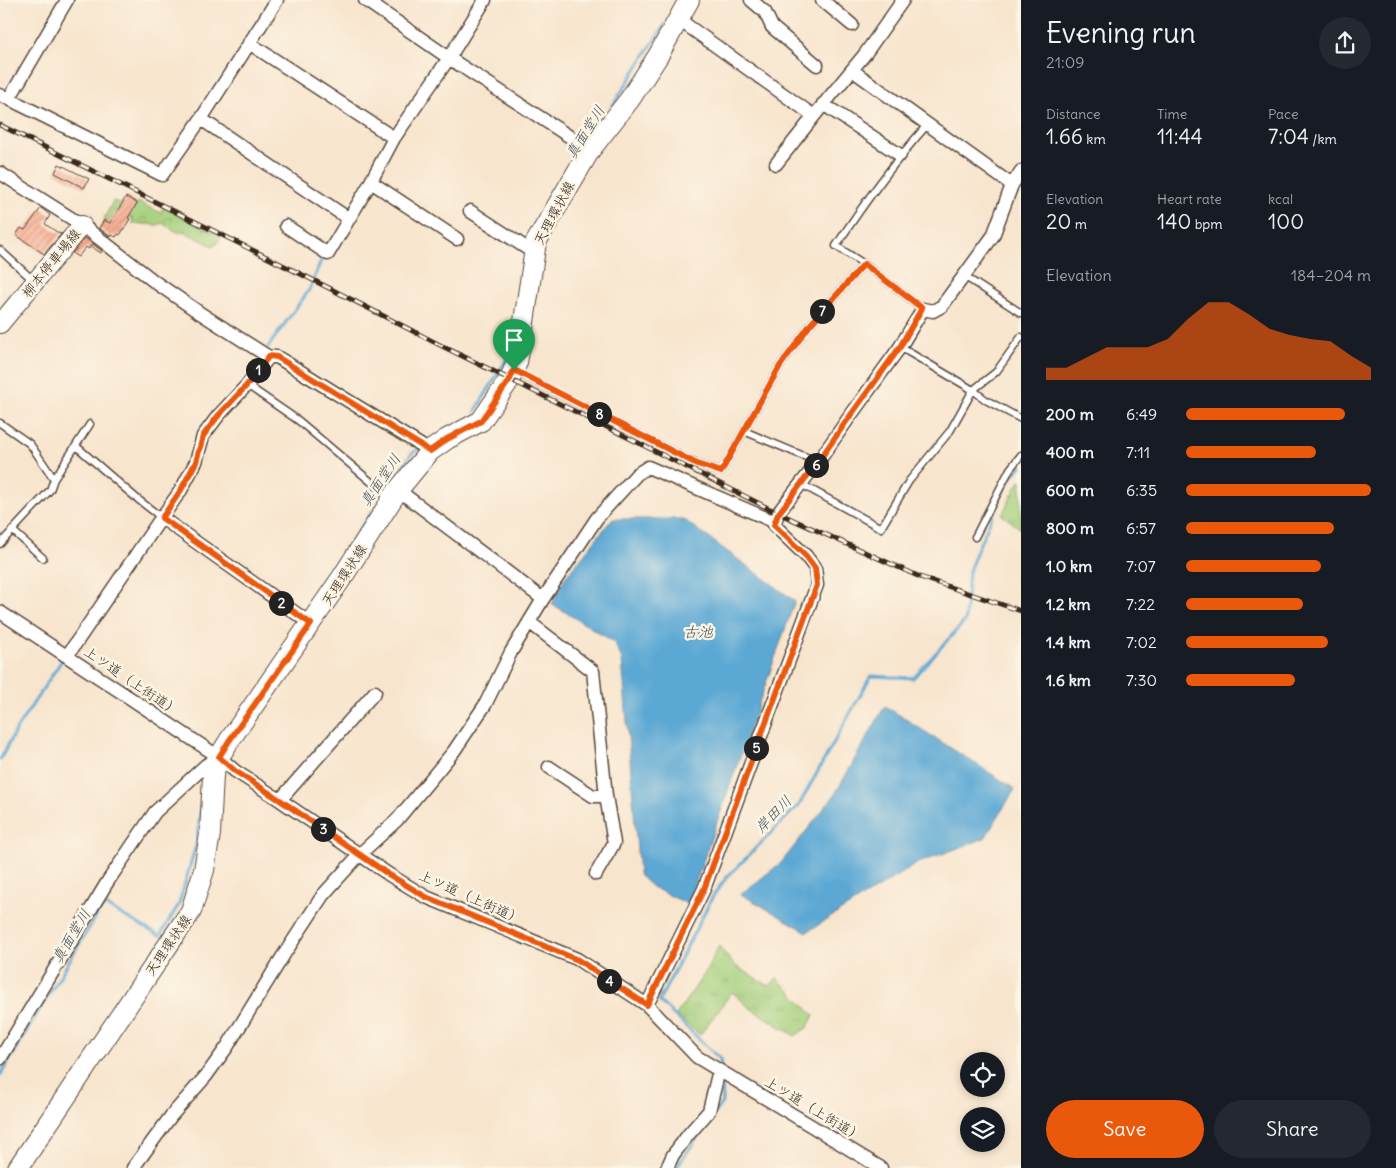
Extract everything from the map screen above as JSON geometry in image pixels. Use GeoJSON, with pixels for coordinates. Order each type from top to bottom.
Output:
{"type":"FeatureCollection","features":[{"type":"Feature","properties":{"kind":"main road","name":"天理環状線"},"geometry":{"type":"LineString","coordinates":[[18,1168],[191,911],[204,870],[210,834],[213,775],[219,757],[311,624],[395,495],[430,451],[447,439],[481,421],[510,379],[514,370],[522,334],[536,242],[590,150],[630,99],[658,56],[689,0]]}},
{"type":"Feature","properties":{"kind":"main road","name":"柳本停車場線"},"geometry":{"type":"LineString","coordinates":[[0,324],[82,225]]}},
{"type":"Feature","properties":{"kind":"street"},"geometry":{"type":"LineString","coordinates":[[67,0],[5,97],[162,175],[201,119],[277,0]]}},
{"type":"Feature","properties":{"kind":"street"},"geometry":{"type":"LineString","coordinates":[[365,0],[448,58],[590,150]]}},
{"type":"Feature","properties":{"kind":"street"},"geometry":{"type":"LineString","coordinates":[[286,226],[328,254],[371,182],[394,138],[486,0]]}},
{"type":"Feature","properties":{"kind":"street"},"geometry":{"type":"LineString","coordinates":[[751,0],[765,12],[772,27],[817,65]]}},
{"type":"Feature","properties":{"kind":"street"},"geometry":{"type":"LineString","coordinates":[[822,0],[852,25]]}},
{"type":"Feature","properties":{"kind":"street"},"geometry":{"type":"LineString","coordinates":[[776,164],[865,54],[903,0]]}},
{"type":"Feature","properties":{"kind":"street"},"geometry":{"type":"LineString","coordinates":[[678,19],[814,116]]}},
{"type":"Feature","properties":{"kind":"street"},"geometry":{"type":"LineString","coordinates":[[249,43],[394,138]]}},
{"type":"Feature","properties":{"kind":"street"},"geometry":{"type":"LineString","coordinates":[[852,70],[1017,188]]}},
{"type":"Feature","properties":{"kind":"street"},"geometry":{"type":"LineString","coordinates":[[823,104],[900,155]]}},
{"type":"Feature","properties":{"kind":"street"},"geometry":{"type":"LineString","coordinates":[[201,119],[349,219]]}},
{"type":"Feature","properties":{"kind":"street"},"geometry":{"type":"LineString","coordinates":[[647,1005],[704,889],[817,585],[815,568],[806,556],[774,525],[778,514],[818,462],[900,347],[922,308],[933,312],[942,306],[994,236],[1017,188],[1021,171]]}},
{"type":"Feature","properties":{"kind":"street"},"geometry":{"type":"LineString","coordinates":[[0,173],[82,225],[200,313],[269,356],[277,357],[430,451]]}},
{"type":"Feature","properties":{"kind":"street"},"geometry":{"type":"LineString","coordinates":[[371,182],[457,239]]}},
{"type":"Feature","properties":{"kind":"street"},"geometry":{"type":"LineString","coordinates":[[470,211],[534,253]]}},
{"type":"Feature","properties":{"kind":"street"},"geometry":{"type":"LineString","coordinates":[[67,656],[181,490],[196,462],[203,436],[269,356]]}},
{"type":"Feature","properties":{"kind":"street"},"geometry":{"type":"LineString","coordinates":[[133,1168],[171,1116],[206,1076],[227,1047],[323,895],[360,854],[397,820],[454,751],[485,705],[511,652],[543,599],[597,518],[637,474],[648,467],[775,522]]}},
{"type":"Feature","properties":{"kind":"street"},"geometry":{"type":"LineString","coordinates":[[395,495],[543,599]]}},
{"type":"Feature","properties":{"kind":"street"},"geometry":{"type":"LineString","coordinates":[[162,518],[311,624]]}},
{"type":"Feature","properties":{"kind":"street","name":"上ツ道（上街道）"},"geometry":{"type":"LineString","coordinates":[[0,612],[219,757],[235,771],[388,874],[426,897],[578,960],[647,1005],[697,1057],[882,1168]]}},
{"type":"Feature","properties":{"kind":"street"},"geometry":{"type":"LineString","coordinates":[[529,622],[593,670],[606,796],[614,843],[596,874]]}},
{"type":"Feature","properties":{"kind":"street"},"geometry":{"type":"LineString","coordinates":[[280,800],[375,692]]}},
{"type":"Feature","properties":{"kind":"street"},"geometry":{"type":"LineString","coordinates":[[0,1059],[108,881],[156,812],[206,765],[219,757]]}},
{"type":"Feature","properties":{"kind":"street"},"geometry":{"type":"LineString","coordinates":[[549,767],[593,796],[606,796]]}},
{"type":"Feature","properties":{"kind":"street"},"geometry":{"type":"LineString","coordinates":[[667,1168],[673,1155],[709,1111],[720,1070]]}},
{"type":"Feature","properties":{"kind":"lane"},"geometry":{"type":"LineString","coordinates":[[922,308],[864,264],[836,246],[857,213],[900,155],[928,124]]}},
{"type":"Feature","properties":{"kind":"lane"},"geometry":{"type":"LineString","coordinates":[[0,250],[36,282]]}},
{"type":"Feature","properties":{"kind":"lane"},"geometry":{"type":"LineString","coordinates":[[514,370],[697,464],[721,472],[780,366],[810,325],[864,264]]}},
{"type":"Feature","properties":{"kind":"lane"},"geometry":{"type":"LineString","coordinates":[[964,276],[1021,313]]}},
{"type":"Feature","properties":{"kind":"lane"},"geometry":{"type":"LineString","coordinates":[[801,484],[881,528],[909,481],[950,431],[973,390],[996,372],[1021,337]]}},
{"type":"Feature","properties":{"kind":"lane"},"geometry":{"type":"LineString","coordinates":[[900,347],[973,390],[986,400],[1021,419]]}},
{"type":"Feature","properties":{"kind":"lane"},"geometry":{"type":"LineString","coordinates":[[247,385],[299,421],[395,495]]}},
{"type":"Feature","properties":{"kind":"lane"},"geometry":{"type":"LineString","coordinates":[[0,423],[30,444],[54,479]]}},
{"type":"Feature","properties":{"kind":"lane"},"geometry":{"type":"LineString","coordinates":[[0,544],[50,490],[54,479],[90,424]]}},
{"type":"Feature","properties":{"kind":"lane"},"geometry":{"type":"LineString","coordinates":[[744,431],[818,462]]}},
{"type":"Feature","properties":{"kind":"lane"},"geometry":{"type":"LineString","coordinates":[[76,446],[162,518]]}},
{"type":"Feature","properties":{"kind":"lane"},"geometry":{"type":"LineString","coordinates":[[975,537],[1010,468],[1021,455]]}},
{"type":"Feature","properties":{"kind":"lane"},"geometry":{"type":"LineString","coordinates":[[12,530],[43,558]]}},
{"type":"Feature","properties":{"kind":"green space"},"geometry":{"type":"Polygon","coordinates":[[[113,201],[134,210],[138,202],[161,213],[163,207],[221,236],[217,244],[213,246],[183,231],[179,233],[162,223],[157,225],[132,223],[133,219],[116,210],[104,229],[108,222],[104,219],[113,201]]]}},
{"type":"Feature","properties":{"kind":"green space"},"geometry":{"type":"Polygon","coordinates":[[[1021,480],[1021,529],[1002,515],[1021,480]]]}},
{"type":"Feature","properties":{"kind":"green space"},"geometry":{"type":"Polygon","coordinates":[[[719,946],[734,965],[769,986],[777,978],[814,1015],[808,1027],[795,1036],[750,1008],[732,992],[700,1035],[676,1015],[705,973],[719,946]]]}},
{"type":"Feature","properties":{"kind":"water","name":"古池"},"geometry":{"type":"Polygon","coordinates":[[[612,519],[683,519],[795,601],[688,904],[652,887],[639,875],[622,659],[614,642],[552,604],[565,578],[612,519]]]}},
{"type":"Feature","properties":{"kind":"water"},"geometry":{"type":"Polygon","coordinates":[[[885,706],[1015,789],[985,838],[918,863],[807,932],[741,894],[781,863],[834,796],[885,706]]]}},
{"type":"Feature","properties":{"kind":"building"},"geometry":{"type":"Polygon","coordinates":[[[59,164],[89,179],[84,188],[55,173],[59,164]]]}},
{"type":"Feature","properties":{"kind":"building"},"geometry":{"type":"Polygon","coordinates":[[[126,197],[137,203],[120,235],[118,234],[116,237],[112,235],[111,237],[99,228],[104,220],[110,223],[126,197]]]}},
{"type":"Feature","properties":{"kind":"building"},"geometry":{"type":"Polygon","coordinates":[[[41,208],[50,215],[45,224],[60,234],[62,233],[44,254],[16,235],[21,228],[25,230],[41,208]]]}},
{"type":"Feature","properties":{"kind":"building"},"geometry":{"type":"Polygon","coordinates":[[[85,238],[102,251],[101,253],[90,246],[89,249],[86,247],[78,257],[72,253],[85,238]]]}},
{"type":"Feature","properties":{"kind":"waterway","name":"真面堂川"},"geometry":{"type":"LineString","coordinates":[[613,105],[665,24]]}},
{"type":"Feature","properties":{"kind":"waterway"},"geometry":{"type":"LineString","coordinates":[[268,347],[309,290],[323,256]]}},
{"type":"Feature","properties":{"kind":"waterway","name":"真面堂川"},"geometry":{"type":"LineString","coordinates":[[475,412],[509,355]]}},
{"type":"Feature","properties":{"kind":"waterway","name":"真面堂川"},"geometry":{"type":"LineString","coordinates":[[393,481],[411,454],[420,448]]}},
{"type":"Feature","properties":{"kind":"waterway","name":"岸田川"},"geometry":{"type":"LineString","coordinates":[[721,1067],[720,1059],[659,1001],[713,896],[726,878],[799,805],[871,676],[913,678],[965,621],[969,571],[1008,481],[1021,466]]}},
{"type":"Feature","properties":{"kind":"waterway","name":"真面堂川"},"geometry":{"type":"LineString","coordinates":[[304,614],[372,511]]}},
{"type":"Feature","properties":{"kind":"waterway","name":"真面堂川"},"geometry":{"type":"LineString","coordinates":[[290,635],[300,620]]}},
{"type":"Feature","properties":{"kind":"waterway"},"geometry":{"type":"LineString","coordinates":[[0,760],[17,728],[62,660]]}},
{"type":"Feature","properties":{"kind":"waterway","name":"真面堂川"},"geometry":{"type":"LineString","coordinates":[[0,1076],[101,908],[106,906],[160,936],[179,904],[196,845],[202,800]]}},
{"type":"Feature","properties":{"kind":"waterway","name":"岸田川"},"geometry":{"type":"LineString","coordinates":[[676,1168],[723,1101],[722,1081]]}},
{"type":"Feature","properties":{"kind":"railway"},"geometry":{"type":"LineString","coordinates":[[0,125],[778,513],[920,577],[1021,611]]}},
{"type":"Feature","properties":{"kind":"route"},"geometry":{"type":"LineString","coordinates":[[864,264],[922,308],[900,347],[818,462],[778,514],[774,525],[806,556],[815,568],[817,585],[704,889],[647,1005],[578,960],[426,897],[388,874],[235,771],[219,757],[311,624],[162,518],[181,490],[196,462],[203,436],[269,356],[277,357],[430,451],[447,439],[481,421],[510,379],[514,370],[697,464],[721,472],[780,366],[810,325],[864,264]]}}]}
